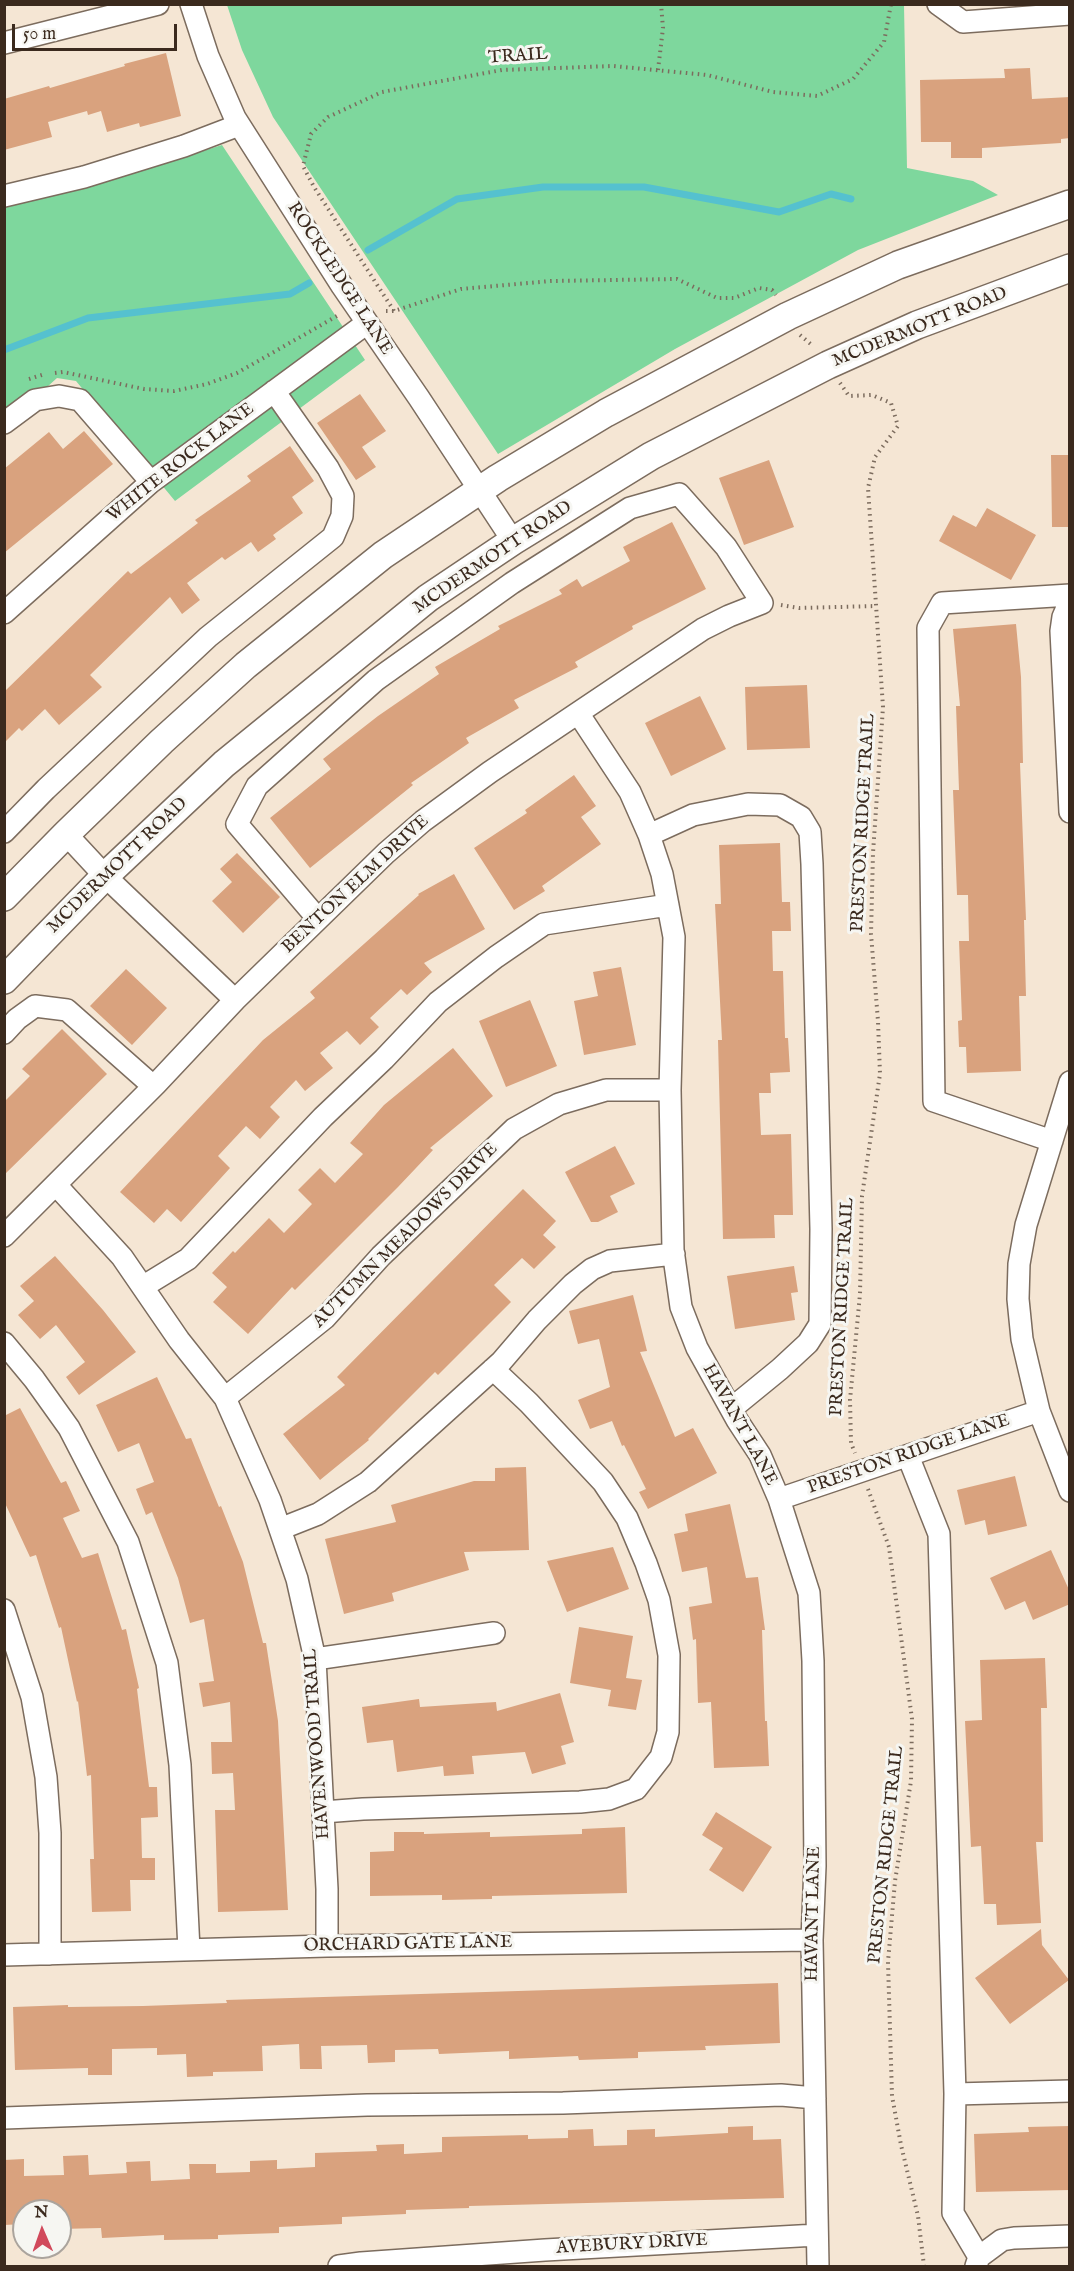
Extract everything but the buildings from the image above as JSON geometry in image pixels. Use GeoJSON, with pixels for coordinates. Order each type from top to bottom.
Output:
{"type":"FeatureCollection","features":[{"type":"Feature","properties":{"kind":"main road"},"geometry":{"type":"LineString","coordinates":[[4,897],[162,741],[246,665],[383,555],[479,490],[606,412],[788,316],[898,265],[1070,204]]}},
{"type":"Feature","properties":{"kind":"main road","name":"MCDERMOTT ROAD"},"geometry":{"type":"LineString","coordinates":[[4,980],[105,876],[224,764],[428,597],[651,456],[828,365],[917,326],[1070,268]]}},
{"type":"Feature","properties":{"kind":"street"},"geometry":{"type":"LineString","coordinates":[[4,43],[158,4]]}},
{"type":"Feature","properties":{"kind":"street","name":"ROCKLEDGE LANE"},"geometry":{"type":"LineString","coordinates":[[191,4],[208,56],[239,124],[350,298],[513,542]]}},
{"type":"Feature","properties":{"kind":"street"},"geometry":{"type":"LineString","coordinates":[[938,5],[963,22],[1070,14]]}},
{"type":"Feature","properties":{"kind":"street"},"geometry":{"type":"LineString","coordinates":[[4,196],[84,177],[184,146],[239,124]]}},
{"type":"Feature","properties":{"kind":"street","name":"WHITE ROCK LANE"},"geometry":{"type":"LineString","coordinates":[[4,614],[151,482],[367,323]]}},
{"type":"Feature","properties":{"kind":"street"},"geometry":{"type":"LineString","coordinates":[[4,832],[46,789],[208,638],[333,537],[342,516],[343,496],[328,468],[274,392]]}},
{"type":"Feature","properties":{"kind":"street"},"geometry":{"type":"LineString","coordinates":[[4,423],[35,400],[59,396],[80,400],[151,482]]}},
{"type":"Feature","properties":{"kind":"street"},"geometry":{"type":"LineString","coordinates":[[318,919],[237,824],[257,786],[376,680],[512,582],[630,508],[679,494],[726,547],[762,603]]}},
{"type":"Feature","properties":{"kind":"street"},"geometry":{"type":"LineString","coordinates":[[1052,1142],[934,1101],[928,628],[942,603],[1070,595]]}},
{"type":"Feature","properties":{"kind":"street"},"geometry":{"type":"LineString","coordinates":[[1070,601],[1063,617],[1061,632],[1070,812]]}},
{"type":"Feature","properties":{"kind":"street","name":"BENTON ELM DRIVE"},"geometry":{"type":"LineString","coordinates":[[4,1236],[235,1000],[423,821],[490,772],[703,629],[762,603]]}},
{"type":"Feature","properties":{"kind":"street","name":"HAVANT LANE"},"geometry":{"type":"LineString","coordinates":[[578,713],[630,792],[649,835],[662,874],[674,937],[670,1090],[674,1254],[681,1307],[697,1348],[760,1455],[779,1499],[809,1593],[813,1661],[815,1866],[812,1940],[818,2266]]}},
{"type":"Feature","properties":{"kind":"street"},"geometry":{"type":"LineString","coordinates":[[649,835],[693,815],[748,804],[780,806],[801,817],[810,832],[813,864],[821,1229],[820,1324],[808,1343],[731,1409]]}},
{"type":"Feature","properties":{"kind":"street"},"geometry":{"type":"LineString","coordinates":[[66,834],[105,876],[235,1000]]}},
{"type":"Feature","properties":{"kind":"street"},"geometry":{"type":"LineString","coordinates":[[144,1286],[188,1259],[323,1117],[384,1059],[438,1002],[496,957],[544,924],[668,905]]}},
{"type":"Feature","properties":{"kind":"street"},"geometry":{"type":"LineString","coordinates":[[4,1033],[17,1019],[35,1006],[67,1010],[153,1086]]}},
{"type":"Feature","properties":{"kind":"street"},"geometry":{"type":"LineString","coordinates":[[1070,1082],[1026,1225],[1019,1263],[1018,1299],[1022,1339],[1039,1411],[1070,1491]]}},
{"type":"Feature","properties":{"kind":"street","name":"AUTUMN MEADOWS DRIVE"},"geometry":{"type":"LineString","coordinates":[[225,1398],[325,1318],[381,1256],[514,1129],[559,1104],[606,1090],[670,1090]]}},
{"type":"Feature","properties":{"kind":"street","name":"HAVENWOOD TRAIL"},"geometry":{"type":"LineString","coordinates":[[56,1185],[110,1242],[144,1286],[179,1340],[225,1398],[280,1528],[297,1579],[315,1659],[324,1812],[327,1946]]}},
{"type":"Feature","properties":{"kind":"street"},"geometry":{"type":"LineString","coordinates":[[280,1528],[318,1514],[368,1482],[493,1369],[537,1320],[573,1284],[592,1269],[610,1261],[674,1254]]}},
{"type":"Feature","properties":{"kind":"street"},"geometry":{"type":"LineString","coordinates":[[4,1343],[34,1379],[69,1428],[123,1532],[144,1587],[167,1663],[180,1765],[189,1950]]}},
{"type":"Feature","properties":{"kind":"street"},"geometry":{"type":"LineString","coordinates":[[324,1812],[609,1799],[636,1790],[661,1757],[668,1732],[669,1655],[659,1600],[627,1518],[603,1482],[529,1403],[493,1369]]}},
{"type":"Feature","properties":{"kind":"street","name":"PRESTON RIDGE LANE"},"geometry":{"type":"LineString","coordinates":[[779,1499],[1039,1411]]}},
{"type":"Feature","properties":{"kind":"street"},"geometry":{"type":"LineString","coordinates":[[908,1456],[939,1534],[955,2094],[953,2213],[982,2257],[1002,2240],[1070,2236]]}},
{"type":"Feature","properties":{"kind":"street"},"geometry":{"type":"LineString","coordinates":[[4,1610],[32,1697],[46,1778],[50,1833],[50,1953]]}},
{"type":"Feature","properties":{"kind":"street"},"geometry":{"type":"LineString","coordinates":[[315,1659],[494,1633]]}},
{"type":"Feature","properties":{"kind":"street","name":"ORCHARD GATE LANE"},"geometry":{"type":"LineString","coordinates":[[4,1955],[327,1946],[812,1940]]}},
{"type":"Feature","properties":{"kind":"street"},"geometry":{"type":"LineString","coordinates":[[955,2094],[1070,2091]]}},
{"type":"Feature","properties":{"kind":"street"},"geometry":{"type":"LineString","coordinates":[[4,2118],[367,2105],[563,2103],[782,2096],[815,2098]]}},
{"type":"Feature","properties":{"kind":"street","name":"AVEBURY DRIVE"},"geometry":{"type":"LineString","coordinates":[[339,2266],[361,2262],[817,2235]]}},
{"type":"Feature","properties":{"kind":"path"},"geometry":{"type":"LineString","coordinates":[[658,70],[663,28],[661,4]]}},
{"type":"Feature","properties":{"kind":"path","name":"TRAIL"},"geometry":{"type":"LineString","coordinates":[[778,298],[772,290],[759,288],[734,298],[717,298],[677,279],[551,281],[461,289],[394,311],[314,188],[303,165],[311,134],[328,117],[382,92],[502,70],[614,66],[707,75],[773,92],[817,96],[853,79],[884,42],[891,4]]}},
{"type":"Feature","properties":{"kind":"path"},"geometry":{"type":"LineString","coordinates":[[23,382],[33,376],[63,372],[144,389],[174,391],[207,384],[237,373],[333,316]]}},
{"type":"Feature","properties":{"kind":"path"},"geometry":{"type":"LineString","coordinates":[[800,335],[817,350]]}},
{"type":"Feature","properties":{"kind":"path","name":"PRESTON RIDGE TRAIL"},"geometry":{"type":"LineString","coordinates":[[843,387],[849,396],[872,395],[891,403],[898,426],[875,457],[868,488],[884,707],[873,854],[871,934],[880,1074],[862,1196],[860,1294],[850,1400],[850,1443],[889,1547],[912,1719],[911,1780],[895,1881],[888,1962],[892,2096],[918,2216],[924,2266]]}},
{"type":"Feature","properties":{"kind":"path"},"geometry":{"type":"LineString","coordinates":[[762,603],[799,608],[876,606]]}},
{"type":"Feature","properties":{"kind":"green space"},"geometry":{"type":"Polygon","coordinates":[[[227,5],[904,5],[907,168],[973,181],[998,195],[858,250],[675,349],[498,454],[273,117],[242,50],[227,5]]]}},
{"type":"Feature","properties":{"kind":"green space"},"geometry":{"type":"Polygon","coordinates":[[[222,145],[365,360],[175,501],[76,381],[57,378],[5,425],[4,205],[91,186],[222,145]]]}},
{"type":"Feature","properties":{"kind":"waterway"},"geometry":{"type":"LineString","coordinates":[[368,250],[457,199],[543,187],[644,187],[779,212],[831,194],[851,199]]}},
{"type":"Feature","properties":{"kind":"waterway"},"geometry":{"type":"LineString","coordinates":[[4,350],[88,318],[290,294],[309,283]]}}]}
